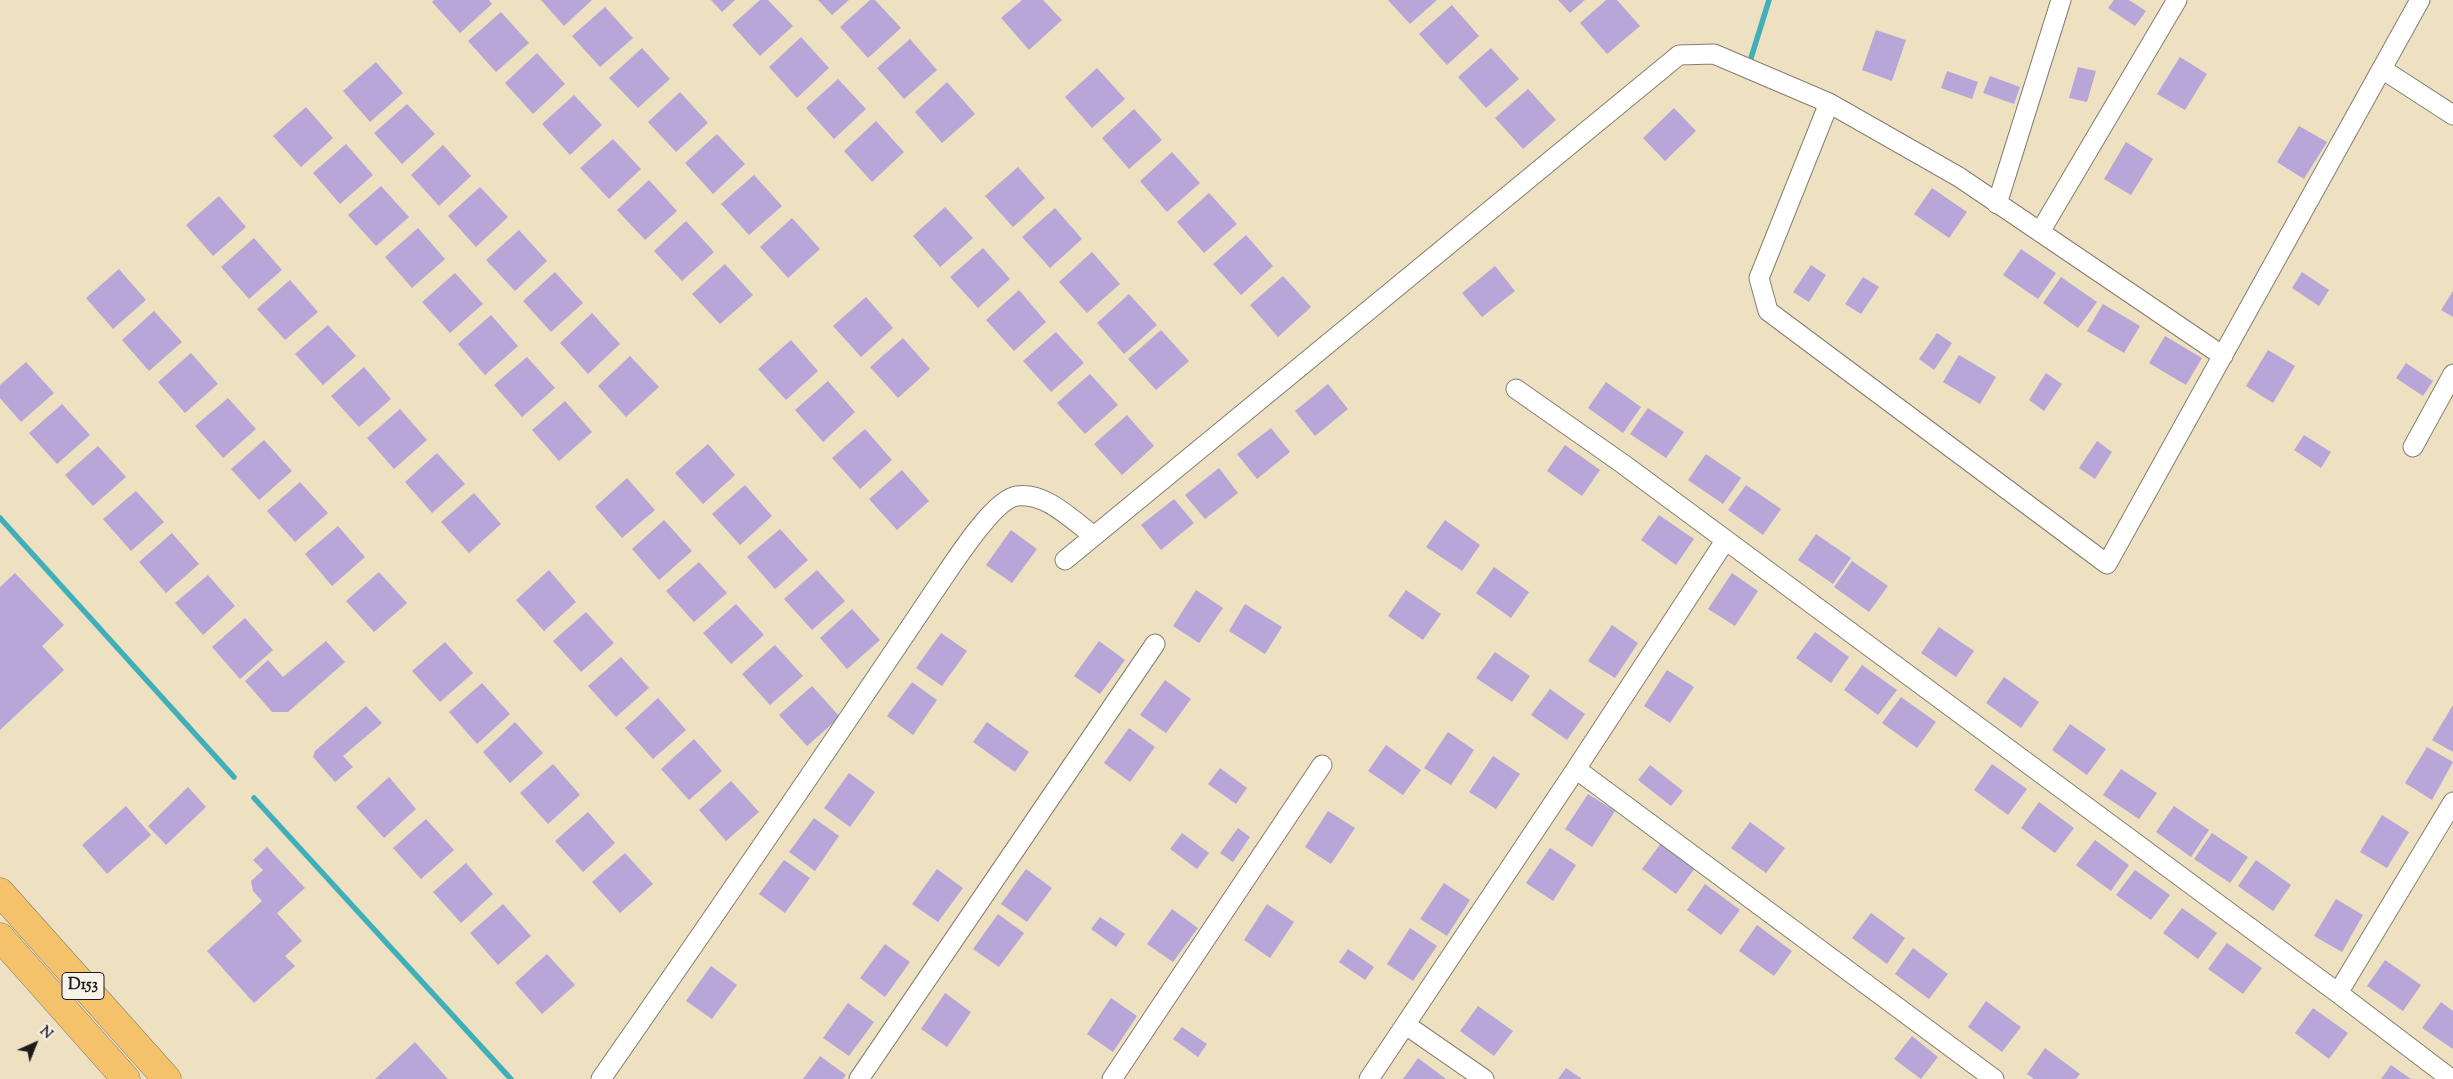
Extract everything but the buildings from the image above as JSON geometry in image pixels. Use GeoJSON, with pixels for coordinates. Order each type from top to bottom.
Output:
{"type":"FeatureCollection","features":[{"type":"Feature","properties":{"kind":"main road","name":"D153"},"geometry":{"type":"LineString","coordinates":[[0,892],[167,1079]]}},
{"type":"Feature","properties":{"kind":"main road","name":"D153"},"geometry":{"type":"LineString","coordinates":[[0,937],[126,1079]]}},
{"type":"Feature","properties":{"kind":"street"},"geometry":{"type":"LineString","coordinates":[[1997,204],[2061,0]]}},
{"type":"Feature","properties":{"kind":"street"},"geometry":{"type":"LineString","coordinates":[[2040,232],[2178,0]]}},
{"type":"Feature","properties":{"kind":"street"},"geometry":{"type":"LineString","coordinates":[[1829,103],[1759,278],[1768,311],[2107,564],[2420,0]]}},
{"type":"Feature","properties":{"kind":"street"},"geometry":{"type":"LineString","coordinates":[[1065,560],[1679,55],[1714,54],[1829,103],[1959,178],[2223,356]]}},
{"type":"Feature","properties":{"kind":"street"},"geometry":{"type":"LineString","coordinates":[[2382,70],[2453,115]]}},
{"type":"Feature","properties":{"kind":"street"},"geometry":{"type":"LineString","coordinates":[[2413,446],[2453,374]]}},
{"type":"Feature","properties":{"kind":"street"},"geometry":{"type":"LineString","coordinates":[[1516,389],[1623,464],[2338,993],[2451,1079]]}},
{"type":"Feature","properties":{"kind":"street"},"geometry":{"type":"LineString","coordinates":[[601,1079],[840,733],[974,532],[1002,504],[1015,496],[1042,499],[1094,536]]}},
{"type":"Feature","properties":{"kind":"street"},"geometry":{"type":"LineString","coordinates":[[1369,1079],[1576,770],[1725,541]]}},
{"type":"Feature","properties":{"kind":"street"},"geometry":{"type":"LineString","coordinates":[[859,1079],[1155,644]]}},
{"type":"Feature","properties":{"kind":"street"},"geometry":{"type":"LineString","coordinates":[[1112,1079],[1322,765]]}},
{"type":"Feature","properties":{"kind":"street"},"geometry":{"type":"LineString","coordinates":[[1576,770],[1994,1079]]}},
{"type":"Feature","properties":{"kind":"street"},"geometry":{"type":"LineString","coordinates":[[2338,993],[2453,802]]}},
{"type":"Feature","properties":{"kind":"street"},"geometry":{"type":"LineString","coordinates":[[1406,1025],[1484,1079]]}},
{"type":"Feature","properties":{"kind":"waterway"},"geometry":{"type":"LineString","coordinates":[[1751,58],[1769,0]]}},
{"type":"Feature","properties":{"kind":"waterway"},"geometry":{"type":"LineString","coordinates":[[0,518],[234,777]]}},
{"type":"Feature","properties":{"kind":"waterway"},"geometry":{"type":"LineString","coordinates":[[254,798],[511,1079]]}}]}
